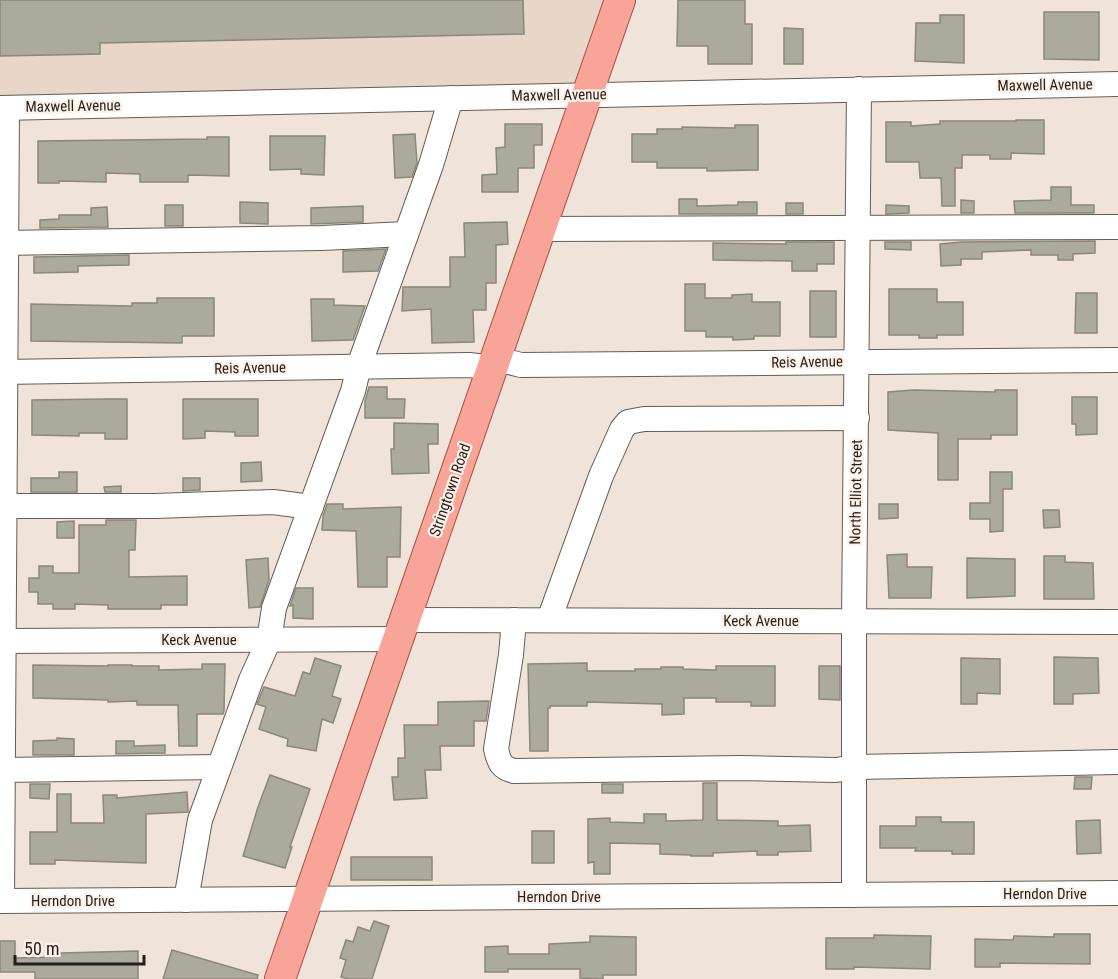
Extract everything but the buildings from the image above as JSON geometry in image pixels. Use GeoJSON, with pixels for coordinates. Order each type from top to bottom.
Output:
{"type":"FeatureCollection","features":[{"type":"Feature","properties":{"kind":"main road","name":"Stringtown Road"},"geometry":{"type":"LineString","coordinates":[[280,979],[620,0]]}},
{"type":"Feature","properties":{"kind":"street","name":"Maxwell Avenue"},"geometry":{"type":"LineString","coordinates":[[4,108],[1118,84]]}},
{"type":"Feature","properties":{"kind":"street","name":"North Elliot Street"},"geometry":{"type":"LineString","coordinates":[[854,895],[859,89]]}},
{"type":"Feature","properties":{"kind":"street"},"geometry":{"type":"LineString","coordinates":[[186,900],[200,820],[251,681],[269,640],[274,608],[353,391],[359,366],[431,165],[451,98]]}},
{"type":"Feature","properties":{"kind":"street"},"geometry":{"type":"LineString","coordinates":[[1,901],[4,108]]}},
{"type":"Feature","properties":{"kind":"street"},"geometry":{"type":"LineString","coordinates":[[540,229],[1118,226]]}},
{"type":"Feature","properties":{"kind":"street"},"geometry":{"type":"LineString","coordinates":[[3,243],[322,238],[406,234]]}},
{"type":"Feature","properties":{"kind":"street","name":"Reis Avenue"},"geometry":{"type":"LineString","coordinates":[[498,355],[509,362],[521,365],[1118,360]]}},
{"type":"Feature","properties":{"kind":"street","name":"Reis Avenue"},"geometry":{"type":"LineString","coordinates":[[3,372],[478,366],[486,370],[487,384]]}},
{"type":"Feature","properties":{"kind":"street"},"geometry":{"type":"LineString","coordinates":[[549,620],[601,476],[622,429],[628,422],[644,418],[857,418]]}},
{"type":"Feature","properties":{"kind":"street"},"geometry":{"type":"LineString","coordinates":[[2,506],[155,507],[273,502],[311,507]]}},
{"type":"Feature","properties":{"kind":"street"},"geometry":{"type":"LineString","coordinates":[[514,620],[511,655],[496,749],[500,764],[514,771],[741,768],[836,770],[855,767],[1118,762]]}},
{"type":"Feature","properties":{"kind":"street","name":"Keck Avenue"},"geometry":{"type":"LineString","coordinates":[[2,641],[269,640],[514,620],[1118,622]]}},
{"type":"Feature","properties":{"kind":"street"},"geometry":{"type":"LineString","coordinates":[[2,770],[219,767]]}},
{"type":"Feature","properties":{"kind":"street","name":"Herndon Drive"},"geometry":{"type":"LineString","coordinates":[[1,901],[1118,893]]}},
{"type":"Feature","properties":{"kind":"shaded area"},"geometry":{"type":"Polygon","coordinates":[[[0,0],[620,0],[587,94],[0,107],[0,0]]]}}]}
